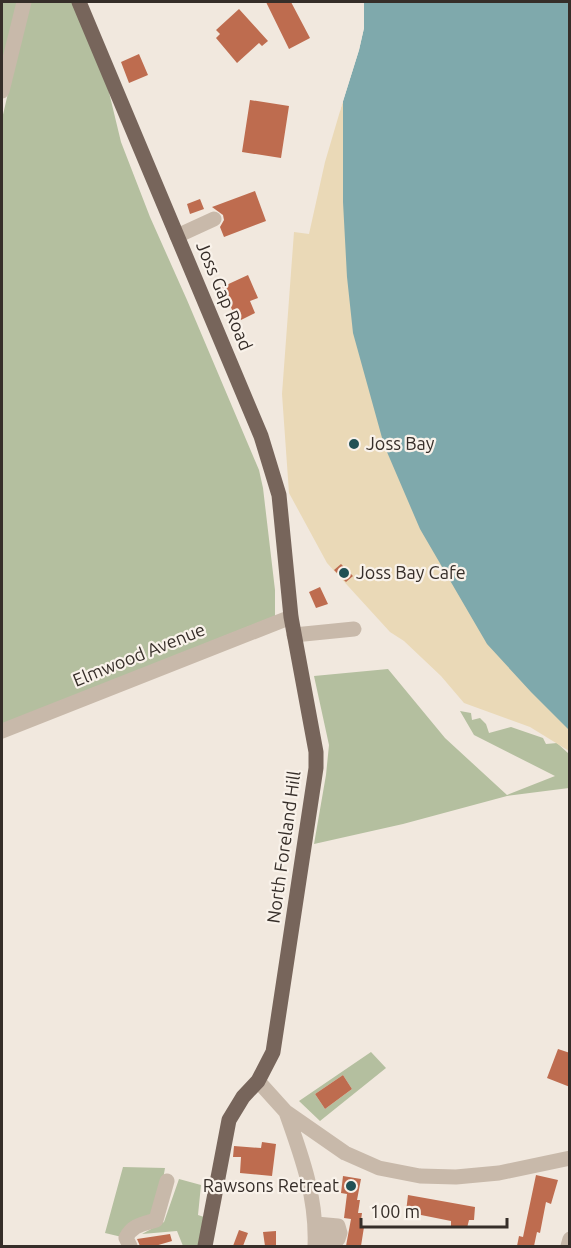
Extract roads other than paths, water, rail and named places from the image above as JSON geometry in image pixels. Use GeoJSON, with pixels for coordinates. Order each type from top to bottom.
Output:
{"type":"FeatureCollection","features":[{"type":"Feature","properties":{"kind":"main road","name":"Joss Gap Road"},"geometry":{"type":"LineString","coordinates":[[79,2],[261,436],[279,495],[291,617]]}},
{"type":"Feature","properties":{"kind":"main road","name":"North Foreland Hill"},"geometry":{"type":"LineString","coordinates":[[205,1246],[226,1131],[234,1111],[258,1081],[273,1052],[316,768],[315,741],[291,617]]}},
{"type":"Feature","properties":{"kind":"street"},"geometry":{"type":"LineString","coordinates":[[2,91],[24,2]]}},
{"type":"Feature","properties":{"kind":"street"},"geometry":{"type":"LineString","coordinates":[[177,236],[214,219]]}},
{"type":"Feature","properties":{"kind":"street","name":"Elmwood Avenue"},"geometry":{"type":"LineString","coordinates":[[2,731],[291,617]]}},
{"type":"Feature","properties":{"kind":"street"},"geometry":{"type":"LineString","coordinates":[[294,635],[354,629]]}},
{"type":"Feature","properties":{"kind":"street"},"geometry":{"type":"LineString","coordinates":[[258,1081],[286,1112],[345,1153],[379,1168],[420,1176],[456,1177],[499,1173],[570,1158]]}},
{"type":"Feature","properties":{"kind":"street"},"geometry":{"type":"LineString","coordinates":[[286,1112],[306,1170],[313,1199],[316,1224],[315,1243],[339,1239],[338,1226],[316,1224]]}},
{"type":"Feature","properties":{"kind":"street"},"geometry":{"type":"LineString","coordinates":[[123,1245],[128,1233],[135,1227],[156,1220],[167,1181]]}},
{"type":"Feature","properties":{"kind":"street"},"geometry":{"type":"LineString","coordinates":[[568,1246],[570,1239]]}},
{"type":"Feature","properties":{"kind":"water"},"geometry":{"type":"Polygon","coordinates":[[[364,2],[569,2],[569,730],[487,644],[420,529],[384,445],[353,333],[343,202],[343,101],[364,28],[364,2]]]}},
{"type":"Feature","properties":{"kind":"place","name":"Joss Bay"},"geometry":{"type":"Point","coordinates":[354,444]}},
{"type":"Feature","properties":{"kind":"place","name":"Joss Bay Cafe"},"geometry":{"type":"Point","coordinates":[344,573]}},
{"type":"Feature","properties":{"kind":"place","name":"Rawsons Retreat"},"geometry":{"type":"Point","coordinates":[351,1186]}}]}
